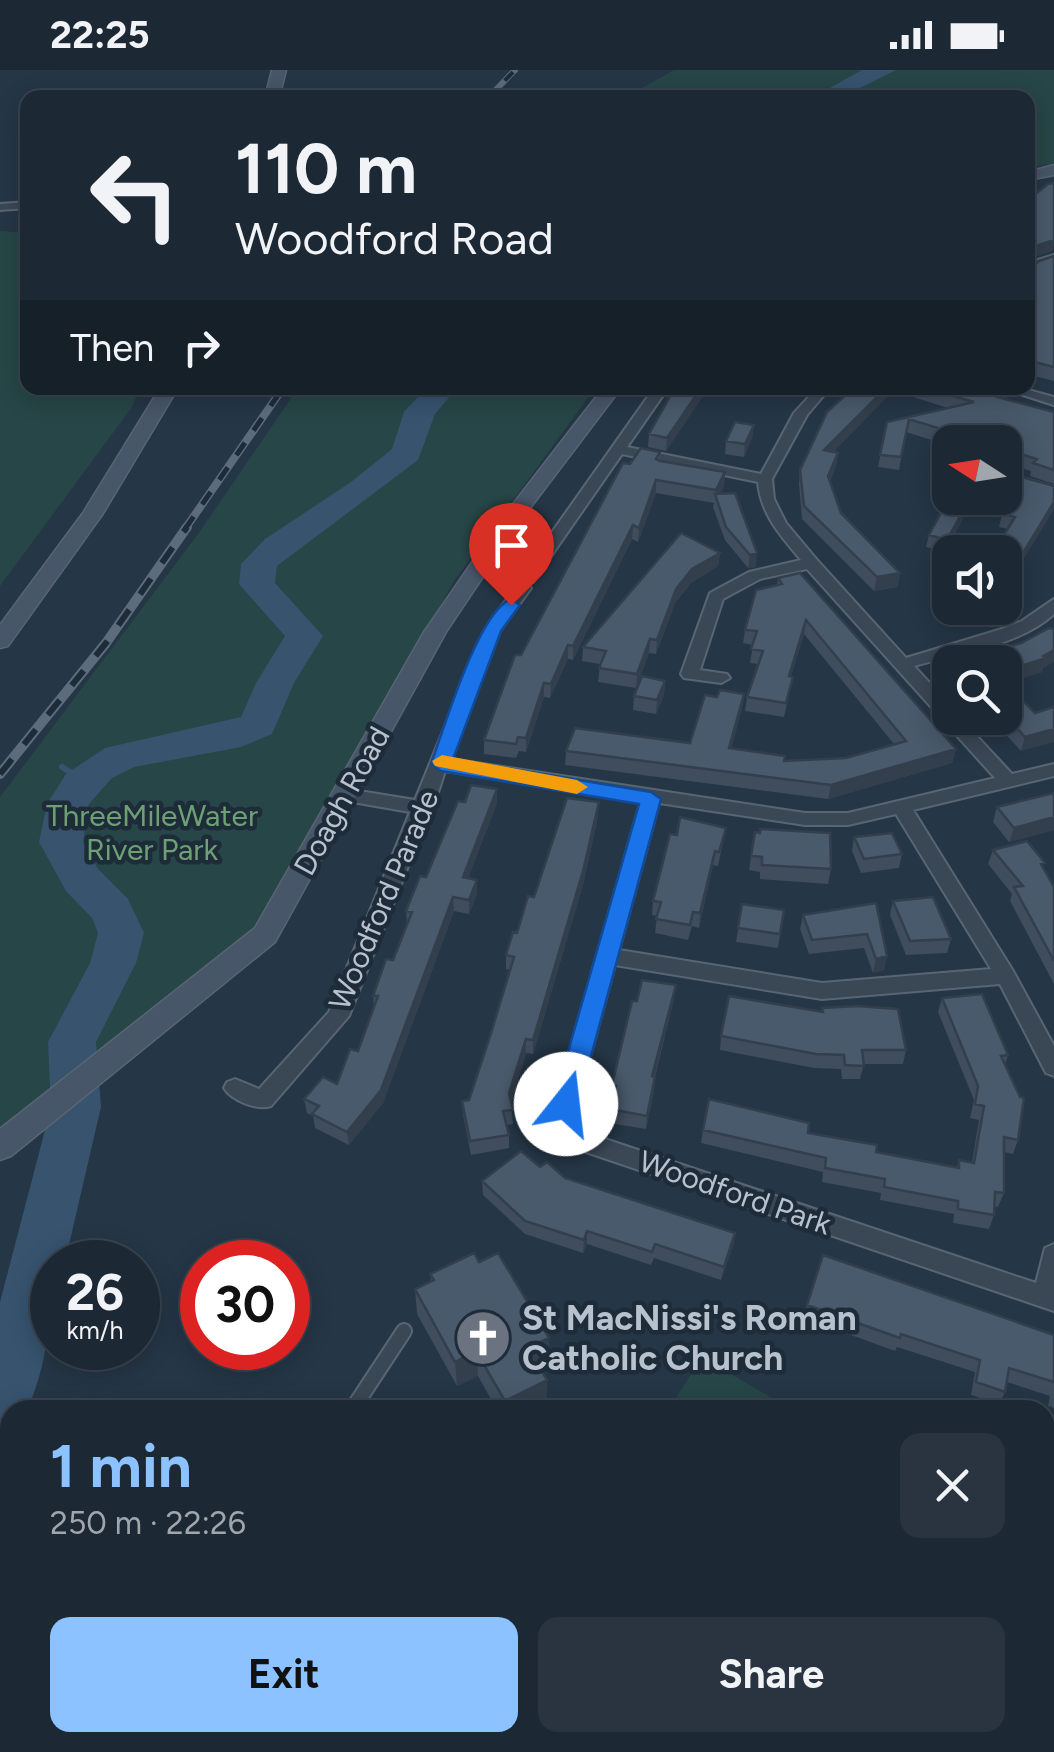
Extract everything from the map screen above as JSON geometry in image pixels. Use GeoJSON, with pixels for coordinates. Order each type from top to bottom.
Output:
{"type":"FeatureCollection","features":[{"type":"Feature","properties":{"kind":"main road"},"geometry":{"type":"LineString","coordinates":[[2,637],[92,516],[165,395]]}},
{"type":"Feature","properties":{"kind":"main road","name":"Doagh Road"},"geometry":{"type":"LineString","coordinates":[[0,1147],[265,935],[436,632],[513,517],[607,395]]}},
{"type":"Feature","properties":{"kind":"street","name":"Woodford Parade"},"geometry":{"type":"LineString","coordinates":[[235,1088],[263,1100],[338,1016],[492,631],[656,395]]}},
{"type":"Feature","properties":{"kind":"street"},"geometry":{"type":"LineString","coordinates":[[818,395],[800,414],[765,479],[767,499],[778,524],[932,696]]}},
{"type":"Feature","properties":{"kind":"street"},"geometry":{"type":"LineString","coordinates":[[621,450],[765,479]]}},
{"type":"Feature","properties":{"kind":"street"},"geometry":{"type":"LineString","coordinates":[[1022,482],[1054,492]]}},
{"type":"Feature","properties":{"kind":"street"},"geometry":{"type":"LineString","coordinates":[[721,678],[690,674],[716,596],[755,575],[811,563]]}},
{"type":"Feature","properties":{"kind":"street"},"geometry":{"type":"LineString","coordinates":[[902,664],[1025,626],[1049,613],[1054,604]]}},
{"type":"Feature","properties":{"kind":"street"},"geometry":{"type":"LineString","coordinates":[[967,735],[1009,782]]}},
{"type":"Feature","properties":{"kind":"street"},"geometry":{"type":"LineString","coordinates":[[441,764],[805,820],[848,820],[1054,770]]}},
{"type":"Feature","properties":{"kind":"street"},"geometry":{"type":"LineString","coordinates":[[347,795],[424,808]]}},
{"type":"Feature","properties":{"kind":"street","name":"Woodford Park"},"geometry":{"type":"LineString","coordinates":[[651,799],[566,1104],[588,1143],[1050,1299]]}},
{"type":"Feature","properties":{"kind":"street"},"geometry":{"type":"LineString","coordinates":[[902,808],[1006,976],[1054,1068]]}},
{"type":"Feature","properties":{"kind":"street"},"geometry":{"type":"LineString","coordinates":[[607,956],[822,991],[1006,976]]}},
{"type":"Feature","properties":{"kind":"street"},"geometry":{"type":"LineString","coordinates":[[1050,1299],[1054,1255]]}},
{"type":"Feature","properties":{"kind":"lane"},"geometry":{"type":"LineString","coordinates":[[358,1400],[404,1330]]}},
{"type":"Feature","properties":{"kind":"green space"},"geometry":{"type":"Polygon","coordinates":[[[674,70],[1054,70],[1054,163],[1035,167],[1035,90],[638,90],[674,70]]]}},
{"type":"Feature","properties":{"kind":"green space"},"geometry":{"type":"Polygon","coordinates":[[[0,231],[20,232],[20,395],[137,395],[0,586],[0,231]]]}},
{"type":"Feature","properties":{"kind":"green space","name":"ThreeMileWater River Park"},"geometry":{"type":"Polygon","coordinates":[[[293,395],[590,395],[454,581],[263,928],[0,1130],[0,797],[198,534],[293,395]]]}},
{"type":"Feature","properties":{"kind":"green space"},"geometry":{"type":"Polygon","coordinates":[[[702,1357],[775,1400],[674,1400],[702,1357]]]}},
{"type":"Feature","properties":{"kind":"building"},"geometry":{"type":"Polygon","coordinates":[[[1054,183],[1054,240],[1035,246],[1035,194],[1054,183]]]}},
{"type":"Feature","properties":{"kind":"building"},"geometry":{"type":"Polygon","coordinates":[[[1054,256],[1054,367],[1035,362],[1035,264],[1054,256]]]}},
{"type":"Feature","properties":{"kind":"building"},"geometry":{"type":"Polygon","coordinates":[[[671,395],[696,395],[667,438],[649,434],[671,395]]]}},
{"type":"Feature","properties":{"kind":"building"},"geometry":{"type":"Polygon","coordinates":[[[845,395],[879,395],[824,450],[838,453],[828,476],[841,513],[900,573],[877,577],[804,506],[800,470],[827,412],[845,395]]]}},
{"type":"Feature","properties":{"kind":"building"},"geometry":{"type":"Polygon","coordinates":[[[949,395],[999,395],[1054,412],[1054,470],[1022,454],[1022,425],[932,426],[909,419],[901,457],[880,455],[887,422],[974,402],[949,395]]]}},
{"type":"Feature","properties":{"kind":"building"},"geometry":{"type":"Polygon","coordinates":[[[735,422],[754,425],[745,444],[726,441],[735,422]]]}},
{"type":"Feature","properties":{"kind":"building"},"geometry":{"type":"Polygon","coordinates":[[[641,448],[660,452],[656,459],[660,461],[725,472],[716,490],[656,480],[639,528],[633,525],[573,646],[568,645],[551,684],[544,683],[526,738],[518,737],[516,744],[484,740],[515,655],[521,655],[623,463],[630,464],[641,448]]]}},
{"type":"Feature","properties":{"kind":"building"},"geometry":{"type":"Polygon","coordinates":[[[1022,477],[1054,486],[1054,502],[1022,555],[1022,535],[1004,535],[1015,517],[1006,515],[1022,515],[1022,477]]]}},
{"type":"Feature","properties":{"kind":"building"},"geometry":{"type":"Polygon","coordinates":[[[735,493],[757,553],[750,555],[726,527],[715,494],[735,493]]]}},
{"type":"Feature","properties":{"kind":"building"},"geometry":{"type":"Polygon","coordinates":[[[940,515],[961,515],[950,535],[929,535],[940,515]]]}},
{"type":"Feature","properties":{"kind":"building"},"geometry":{"type":"Polygon","coordinates":[[[681,533],[720,553],[692,569],[676,589],[657,640],[650,639],[637,674],[599,668],[606,651],[583,647],[681,533]]]}},
{"type":"Feature","properties":{"kind":"building"},"geometry":{"type":"Polygon","coordinates":[[[800,573],[932,722],[932,735],[944,735],[956,749],[831,785],[566,751],[575,728],[690,743],[705,695],[717,697],[720,690],[744,694],[729,748],[785,756],[784,761],[846,758],[906,741],[806,620],[789,676],[793,677],[786,703],[747,697],[763,651],[751,649],[757,631],[745,630],[756,590],[782,584],[778,578],[800,573]]]}},
{"type":"Feature","properties":{"kind":"building"},"geometry":{"type":"Polygon","coordinates":[[[1054,629],[1054,650],[1043,656],[1046,658],[1022,666],[1022,645],[1014,645],[1054,629]]]}},
{"type":"Feature","properties":{"kind":"building"},"geometry":{"type":"Polygon","coordinates":[[[642,676],[665,681],[657,700],[634,696],[642,676]]]}},
{"type":"Feature","properties":{"kind":"building"},"geometry":{"type":"Polygon","coordinates":[[[1022,700],[1035,713],[1054,707],[1054,729],[1025,737],[1022,700]]]}},
{"type":"Feature","properties":{"kind":"building"},"geometry":{"type":"Polygon","coordinates":[[[471,785],[497,789],[463,877],[477,880],[469,900],[453,897],[381,1090],[347,1132],[312,1114],[319,1106],[304,1099],[323,1077],[337,1084],[350,1049],[358,1051],[378,996],[373,996],[386,959],[393,960],[412,912],[406,911],[420,876],[426,877],[458,801],[465,802],[471,785]]]}},
{"type":"Feature","properties":{"kind":"building"},"geometry":{"type":"Polygon","coordinates":[[[1054,793],[1054,817],[1014,828],[997,807],[1054,793]]]}},
{"type":"Feature","properties":{"kind":"building"},"geometry":{"type":"Polygon","coordinates":[[[567,798],[599,802],[583,871],[533,1040],[526,1039],[509,1093],[513,1110],[503,1111],[509,1135],[470,1141],[462,1101],[469,1100],[514,957],[506,955],[513,932],[517,933],[528,896],[534,897],[567,798]]]}},
{"type":"Feature","properties":{"kind":"building"},"geometry":{"type":"Polygon","coordinates":[[[680,817],[726,828],[719,852],[715,851],[700,913],[693,912],[690,925],[656,919],[661,902],[653,901],[670,834],[677,835],[680,817]]]}},
{"type":"Feature","properties":{"kind":"building"},"geometry":{"type":"Polygon","coordinates":[[[760,829],[830,833],[831,869],[762,865],[762,857],[751,856],[755,832],[760,833],[760,829]]]}},
{"type":"Feature","properties":{"kind":"building"},"geometry":{"type":"Polygon","coordinates":[[[892,833],[902,854],[864,859],[854,837],[892,833]]]}},
{"type":"Feature","properties":{"kind":"building"},"geometry":{"type":"Polygon","coordinates":[[[1027,841],[1045,863],[1041,864],[1054,887],[1054,961],[1014,887],[1023,886],[993,850],[1027,841]]]}},
{"type":"Feature","properties":{"kind":"building"},"geometry":{"type":"Polygon","coordinates":[[[933,897],[951,939],[910,941],[893,901],[933,897]]]}},
{"type":"Feature","properties":{"kind":"building"},"geometry":{"type":"Polygon","coordinates":[[[876,903],[887,956],[876,959],[867,934],[812,940],[803,915],[876,903]]]}},
{"type":"Feature","properties":{"kind":"building"},"geometry":{"type":"Polygon","coordinates":[[[742,904],[784,910],[780,934],[738,928],[742,904]]]}},
{"type":"Feature","properties":{"kind":"building"},"geometry":{"type":"Polygon","coordinates":[[[642,980],[676,985],[652,1076],[655,1077],[647,1116],[610,1109],[632,1001],[637,1001],[642,980]]]}},
{"type":"Feature","properties":{"kind":"building"},"geometry":{"type":"Polygon","coordinates":[[[982,994],[1008,1055],[1001,1056],[1020,1097],[1024,1098],[1018,1140],[1004,1137],[1004,1193],[995,1192],[994,1215],[958,1209],[958,1201],[884,1187],[885,1179],[825,1168],[826,1158],[703,1130],[709,1099],[809,1123],[808,1133],[877,1145],[876,1152],[959,1168],[959,1160],[974,1163],[984,1106],[975,1104],[978,1086],[942,998],[982,994]]]}},
{"type":"Feature","properties":{"kind":"building"},"geometry":{"type":"Polygon","coordinates":[[[729,996],[823,1012],[822,1008],[857,1006],[898,1009],[906,1050],[862,1050],[864,1066],[845,1065],[844,1055],[816,1054],[721,1036],[729,996]]]}},
{"type":"Feature","properties":{"kind":"building"},"geometry":{"type":"Polygon","coordinates":[[[521,1151],[540,1167],[547,1162],[565,1178],[735,1233],[724,1267],[655,1244],[652,1252],[587,1231],[584,1240],[525,1221],[482,1181],[521,1151]]]}},
{"type":"Feature","properties":{"kind":"building","name":"St MacNissi's Roman Catholic Church"},"geometry":{"type":"Polygon","coordinates":[[[474,1253],[479,1262],[498,1253],[549,1338],[528,1348],[547,1380],[504,1400],[476,1351],[455,1362],[415,1289],[434,1280],[430,1274],[474,1253]]]}},
{"type":"Feature","properties":{"kind":"building"},"geometry":{"type":"Polygon","coordinates":[[[823,1255],[1054,1335],[1054,1382],[1009,1368],[1005,1392],[976,1382],[980,1360],[901,1334],[900,1338],[807,1305],[823,1255]]]}},
{"type":"Feature","properties":{"kind":"waterway"},"geometry":{"type":"LineString","coordinates":[[837,90],[885,70]]}},
{"type":"Feature","properties":{"kind":"waterway"},"geometry":{"type":"LineString","coordinates":[[0,1400],[5,1394],[76,1107],[72,1042],[113,963],[121,933],[112,910],[82,880],[61,842],[68,804],[80,784],[119,758],[169,744],[241,734],[258,725],[275,683],[304,636],[257,584],[259,564],[277,546],[363,489],[407,453],[420,412],[436,395]]}},
{"type":"Feature","properties":{"kind":"waterway"},"geometry":{"type":"LineString","coordinates":[[62,767],[83,780]]}},
{"type":"Feature","properties":{"kind":"railway"},"geometry":{"type":"LineString","coordinates":[[496,90],[515,70]]}},
{"type":"Feature","properties":{"kind":"railway"},"geometry":{"type":"LineString","coordinates":[[185,529],[278,395]]}},
{"type":"Feature","properties":{"kind":"railway"},"geometry":{"type":"LineString","coordinates":[[0,774],[106,643],[187,527]]}},
{"type":"Feature","properties":{"kind":"slow traffic"},"geometry":{"type":"LineString","coordinates":[[442,761],[441,764],[577,787]]}},
{"type":"Feature","properties":{"kind":"place","name":"St MacNissi's Roman Catholic Church"},"geometry":{"type":"Point","coordinates":[483,1338]}},
{"type":"Feature","properties":{"kind":"route"},"geometry":{"type":"LineString","coordinates":[[511,605],[492,631],[441,764],[651,799],[566,1104]]}}]}
